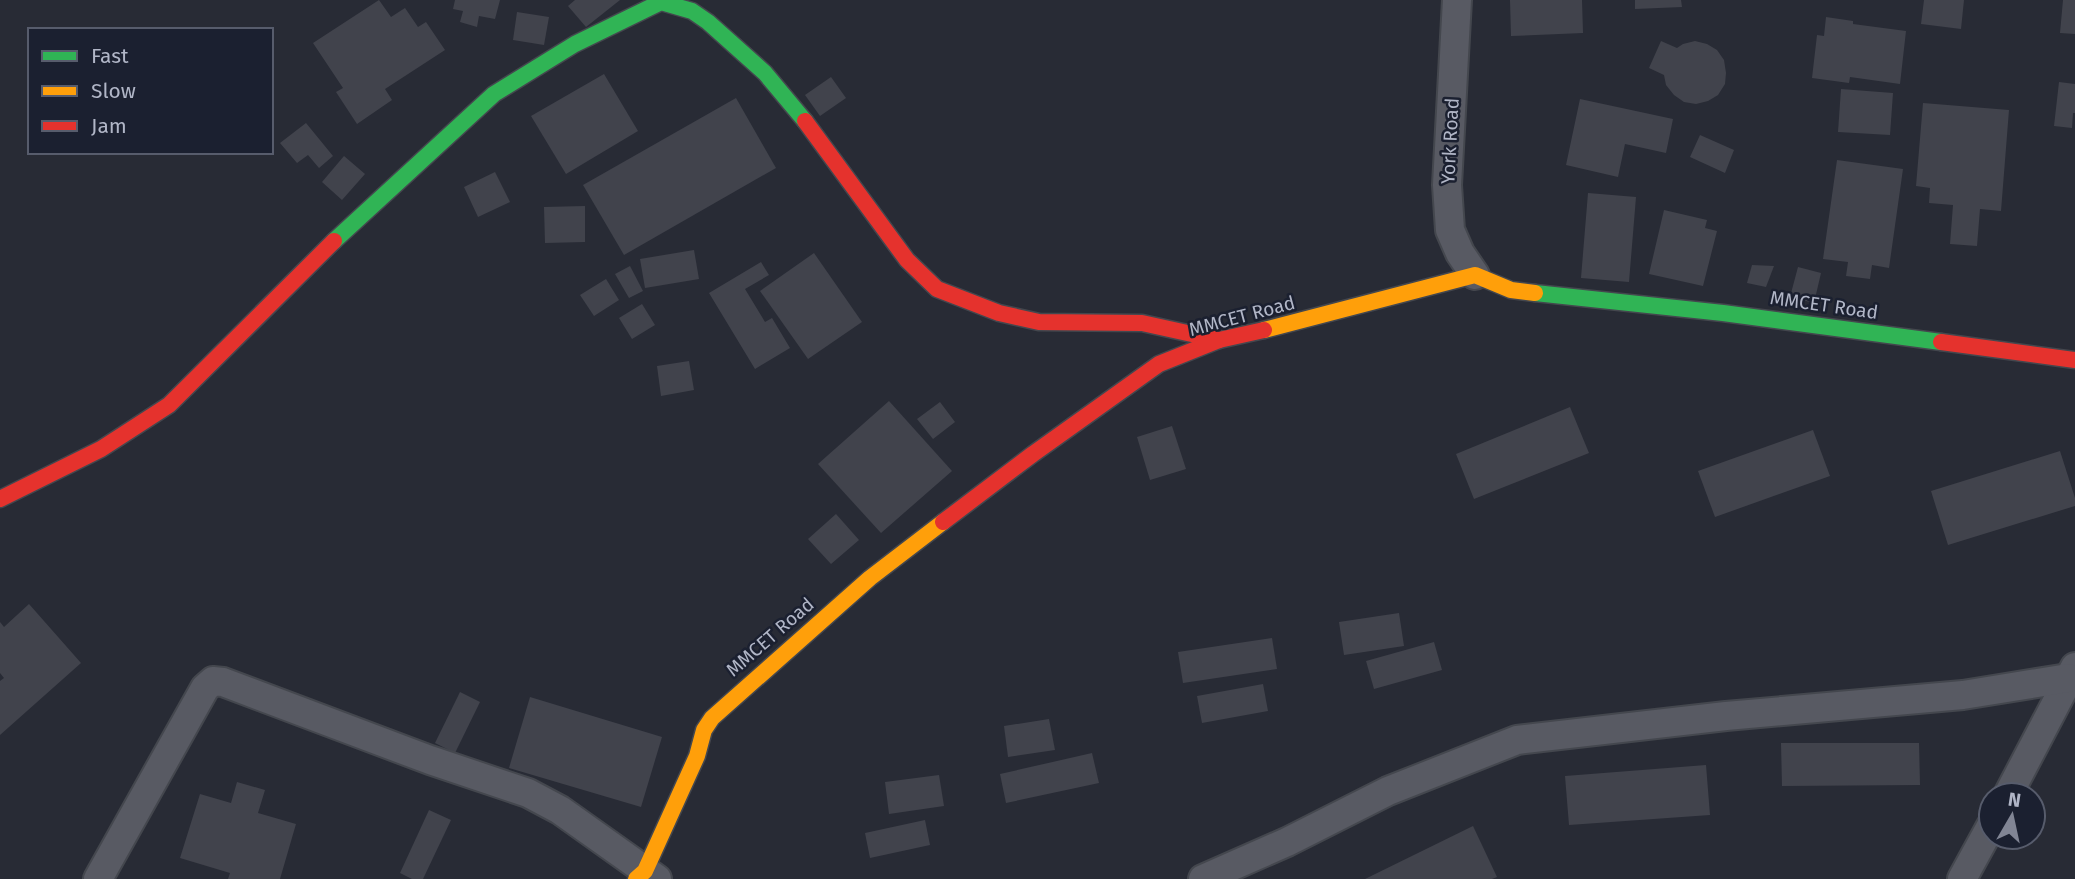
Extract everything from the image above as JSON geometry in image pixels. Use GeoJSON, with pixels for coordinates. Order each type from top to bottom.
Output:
{"type":"FeatureCollection","features":[{"type":"Feature","properties":{"kind":"street","name":"York Road"},"geometry":{"type":"LineString","coordinates":[[1457,0],[1447,196],[1450,230],[1460,253],[1475,275]]}},
{"type":"Feature","properties":{"kind":"street"},"geometry":{"type":"LineString","coordinates":[[0,499],[101,449],[169,405],[365,211],[494,94],[575,44],[661,2],[692,11],[765,73],[821,140],[907,260],[937,289],[999,313],[1039,322],[1142,323],[1219,340]]}},
{"type":"Feature","properties":{"kind":"street","name":"MMCET Road"},"geometry":{"type":"LineString","coordinates":[[646,876],[697,756],[700,737],[709,720],[731,699],[870,578],[1033,453],[1159,364],[1219,340],[1294,324],[1475,275],[1511,290],[1723,313],[2075,360]]}},
{"type":"Feature","properties":{"kind":"street"},"geometry":{"type":"LineString","coordinates":[[2015,781],[2072,673]]}},
{"type":"Feature","properties":{"kind":"street"},"geometry":{"type":"LineString","coordinates":[[1203,879],[1287,842],[1388,791],[1517,740],[1726,716],[1963,695],[2072,673]]}},
{"type":"Feature","properties":{"kind":"street"},"geometry":{"type":"LineString","coordinates":[[98,879],[205,688],[213,681],[223,682],[430,760],[528,793],[560,810],[646,876]]}},
{"type":"Feature","properties":{"kind":"street"},"geometry":{"type":"LineString","coordinates":[[1962,879],[1977,851]]}},
{"type":"Feature","properties":{"kind":"building"},"geometry":{"type":"Polygon","coordinates":[[[379,0],[391,17],[405,8],[418,27],[426,22],[445,50],[385,89],[392,100],[357,124],[336,92],[343,88],[313,43],[379,0]]]}},
{"type":"Feature","properties":{"kind":"building"},"geometry":{"type":"Polygon","coordinates":[[[455,0],[500,0],[495,19],[479,16],[477,27],[460,22],[463,11],[453,9],[455,0]]]}},
{"type":"Feature","properties":{"kind":"building"},"geometry":{"type":"Polygon","coordinates":[[[575,0],[620,0],[586,27],[568,6],[575,0]]]}},
{"type":"Feature","properties":{"kind":"building"},"geometry":{"type":"Polygon","coordinates":[[[1510,0],[1582,0],[1583,33],[1511,36],[1510,0]]]}},
{"type":"Feature","properties":{"kind":"building"},"geometry":{"type":"Polygon","coordinates":[[[1635,0],[1681,0],[1682,7],[1635,9],[1635,0]]]}},
{"type":"Feature","properties":{"kind":"building"},"geometry":{"type":"Polygon","coordinates":[[[1924,0],[1964,0],[1961,29],[1921,24],[1924,0]]]}},
{"type":"Feature","properties":{"kind":"building"},"geometry":{"type":"Polygon","coordinates":[[[2063,0],[2075,0],[2075,34],[2060,33],[2063,0]]]}},
{"type":"Feature","properties":{"kind":"building"},"geometry":{"type":"Polygon","coordinates":[[[517,12],[549,17],[544,45],[513,40],[517,12]]]}},
{"type":"Feature","properties":{"kind":"building"},"geometry":{"type":"Polygon","coordinates":[[[1826,17],[1853,21],[1853,24],[1906,31],[1900,84],[1850,77],[1849,83],[1812,78],[1817,35],[1824,36],[1826,17]]]}},
{"type":"Feature","properties":{"kind":"building"},"geometry":{"type":"Polygon","coordinates":[[[1661,41],[1677,48],[1695,41],[1717,50],[1724,60],[1726,73],[1725,84],[1718,95],[1696,104],[1684,102],[1674,95],[1666,85],[1664,75],[1649,68],[1661,41]]]}},
{"type":"Feature","properties":{"kind":"building"},"geometry":{"type":"Polygon","coordinates":[[[604,74],[638,131],[566,174],[531,116],[604,74]]]}},
{"type":"Feature","properties":{"kind":"building"},"geometry":{"type":"Polygon","coordinates":[[[831,77],[846,98],[820,116],[805,95],[831,77]]]}},
{"type":"Feature","properties":{"kind":"building"},"geometry":{"type":"Polygon","coordinates":[[[2059,82],[2075,84],[2072,128],[2054,126],[2059,82]]]}},
{"type":"Feature","properties":{"kind":"building"},"geometry":{"type":"Polygon","coordinates":[[[1841,89],[1893,93],[1890,135],[1838,132],[1841,89]]]}},
{"type":"Feature","properties":{"kind":"building"},"geometry":{"type":"Polygon","coordinates":[[[736,98],[776,168],[624,255],[583,185],[736,98]]]}},
{"type":"Feature","properties":{"kind":"building"},"geometry":{"type":"Polygon","coordinates":[[[1580,99],[1673,119],[1666,153],[1625,144],[1618,177],[1566,165],[1580,99]]]}},
{"type":"Feature","properties":{"kind":"building"},"geometry":{"type":"Polygon","coordinates":[[[1923,103],[2009,110],[2001,211],[1980,209],[1977,246],[1950,244],[1953,205],[1929,203],[1930,188],[1916,186],[1923,103]]]}},
{"type":"Feature","properties":{"kind":"building"},"geometry":{"type":"Polygon","coordinates":[[[306,123],[333,156],[319,168],[308,155],[297,163],[280,143],[306,123]]]}},
{"type":"Feature","properties":{"kind":"building"},"geometry":{"type":"Polygon","coordinates":[[[1700,135],[1734,150],[1725,173],[1690,157],[1700,135]]]}},
{"type":"Feature","properties":{"kind":"building"},"geometry":{"type":"Polygon","coordinates":[[[344,156],[365,174],[342,200],[322,182],[344,156]]]}},
{"type":"Feature","properties":{"kind":"building"},"geometry":{"type":"Polygon","coordinates":[[[1837,160],[1903,169],[1889,268],[1872,265],[1870,279],[1846,276],[1848,262],[1823,259],[1837,160]]]}},
{"type":"Feature","properties":{"kind":"building"},"geometry":{"type":"Polygon","coordinates":[[[495,172],[510,202],[478,217],[464,187],[495,172]]]}},
{"type":"Feature","properties":{"kind":"building"},"geometry":{"type":"Polygon","coordinates":[[[1588,193],[1636,197],[1629,282],[1581,278],[1588,193]]]}},
{"type":"Feature","properties":{"kind":"building"},"geometry":{"type":"Polygon","coordinates":[[[585,206],[585,242],[545,243],[544,207],[585,206]]]}},
{"type":"Feature","properties":{"kind":"building"},"geometry":{"type":"Polygon","coordinates":[[[1664,210],[1707,220],[1705,228],[1717,231],[1703,286],[1649,274],[1664,210]]]}},
{"type":"Feature","properties":{"kind":"building"},"geometry":{"type":"Polygon","coordinates":[[[694,250],[699,279],[645,288],[640,259],[694,250]]]}},
{"type":"Feature","properties":{"kind":"building"},"geometry":{"type":"Polygon","coordinates":[[[814,253],[862,322],[808,359],[760,291],[814,253]]]}},
{"type":"Feature","properties":{"kind":"building"},"geometry":{"type":"Polygon","coordinates":[[[761,262],[769,275],[745,289],[765,322],[772,318],[790,348],[755,369],[709,293],[761,262]]]}},
{"type":"Feature","properties":{"kind":"building"},"geometry":{"type":"Polygon","coordinates":[[[1752,265],[1774,266],[1766,287],[1747,283],[1752,265]]]}},
{"type":"Feature","properties":{"kind":"building"},"geometry":{"type":"Polygon","coordinates":[[[630,266],[643,291],[629,298],[615,274],[630,266]]]}},
{"type":"Feature","properties":{"kind":"building"},"geometry":{"type":"Polygon","coordinates":[[[1798,267],[1821,273],[1814,303],[1790,297],[1798,267]]]}},
{"type":"Feature","properties":{"kind":"building"},"geometry":{"type":"Polygon","coordinates":[[[606,279],[619,300],[594,316],[580,295],[606,279]]]}},
{"type":"Feature","properties":{"kind":"building"},"geometry":{"type":"Polygon","coordinates":[[[642,304],[655,325],[632,339],[619,318],[642,304]]]}},
{"type":"Feature","properties":{"kind":"building"},"geometry":{"type":"Polygon","coordinates":[[[689,361],[694,390],[661,396],[657,366],[689,361]]]}},
{"type":"Feature","properties":{"kind":"building"},"geometry":{"type":"Polygon","coordinates":[[[889,401],[952,471],[881,533],[818,464],[889,401]]]}},
{"type":"Feature","properties":{"kind":"building"},"geometry":{"type":"Polygon","coordinates":[[[940,402],[955,422],[933,439],[917,419],[940,402]]]}},
{"type":"Feature","properties":{"kind":"building"},"geometry":{"type":"Polygon","coordinates":[[[1570,407],[1589,453],[1474,499],[1456,454],[1570,407]]]}},
{"type":"Feature","properties":{"kind":"building"},"geometry":{"type":"Polygon","coordinates":[[[1172,426],[1186,469],[1150,480],[1137,437],[1172,426]]]}},
{"type":"Feature","properties":{"kind":"building"},"geometry":{"type":"Polygon","coordinates":[[[1813,430],[1830,476],[1715,517],[1698,471],[1813,430]]]}},
{"type":"Feature","properties":{"kind":"building"},"geometry":{"type":"Polygon","coordinates":[[[2060,451],[2075,498],[2075,506],[1948,545],[1931,491],[2060,451]]]}},
{"type":"Feature","properties":{"kind":"building"},"geometry":{"type":"Polygon","coordinates":[[[836,514],[859,540],[831,564],[808,539],[836,514]]]}},
{"type":"Feature","properties":{"kind":"building"},"geometry":{"type":"Polygon","coordinates":[[[29,604],[81,663],[0,735],[0,681],[4,678],[0,673],[0,622],[4,627],[29,604]]]}},
{"type":"Feature","properties":{"kind":"building"},"geometry":{"type":"Polygon","coordinates":[[[1399,613],[1404,646],[1344,655],[1339,622],[1399,613]]]}},
{"type":"Feature","properties":{"kind":"building"},"geometry":{"type":"Polygon","coordinates":[[[1272,638],[1277,669],[1183,683],[1178,652],[1272,638]]]}},
{"type":"Feature","properties":{"kind":"building"},"geometry":{"type":"Polygon","coordinates":[[[1434,642],[1442,670],[1374,689],[1366,661],[1434,642]]]}},
{"type":"Feature","properties":{"kind":"building"},"geometry":{"type":"Polygon","coordinates":[[[1263,684],[1268,711],[1202,723],[1197,696],[1263,684]]]}},
{"type":"Feature","properties":{"kind":"building"},"geometry":{"type":"Polygon","coordinates":[[[460,692],[480,702],[455,753],[435,743],[460,692]]]}},
{"type":"Feature","properties":{"kind":"building"},"geometry":{"type":"Polygon","coordinates":[[[530,697],[662,737],[641,807],[509,768],[530,697]]]}},
{"type":"Feature","properties":{"kind":"building"},"geometry":{"type":"Polygon","coordinates":[[[1049,719],[1055,750],[1008,757],[1004,726],[1049,719]]]}},
{"type":"Feature","properties":{"kind":"building"},"geometry":{"type":"Polygon","coordinates":[[[1781,743],[1919,743],[1920,785],[1782,786],[1781,743]]]}},
{"type":"Feature","properties":{"kind":"building"},"geometry":{"type":"Polygon","coordinates":[[[1092,753],[1099,783],[1006,803],[1000,774],[1092,753]]]}},
{"type":"Feature","properties":{"kind":"building"},"geometry":{"type":"Polygon","coordinates":[[[1706,765],[1710,815],[1569,825],[1565,776],[1706,765]]]}},
{"type":"Feature","properties":{"kind":"building"},"geometry":{"type":"Polygon","coordinates":[[[939,775],[944,806],[889,814],[885,782],[939,775]]]}},
{"type":"Feature","properties":{"kind":"building"},"geometry":{"type":"Polygon","coordinates":[[[237,782],[265,790],[258,813],[296,824],[280,879],[228,879],[230,873],[180,858],[200,794],[231,803],[237,782]]]}},
{"type":"Feature","properties":{"kind":"building"},"geometry":{"type":"Polygon","coordinates":[[[429,810],[451,820],[423,879],[412,879],[400,873],[429,810]]]}},
{"type":"Feature","properties":{"kind":"building"},"geometry":{"type":"Polygon","coordinates":[[[925,820],[930,845],[870,858],[865,833],[925,820]]]}},
{"type":"Feature","properties":{"kind":"building"},"geometry":{"type":"Polygon","coordinates":[[[1473,826],[1497,877],[1365,879],[1473,826]]]}},
{"type":"Feature","properties":{"kind":"traffic: fast"},"geometry":{"type":"LineString","coordinates":[[334,241],[494,94],[575,44],[661,2],[692,11],[708,22],[765,73],[805,121]]}},
{"type":"Feature","properties":{"kind":"traffic: fast"},"geometry":{"type":"LineString","coordinates":[[1535,293],[1723,313],[1941,342]]}},
{"type":"Feature","properties":{"kind":"traffic: slow"},"geometry":{"type":"LineString","coordinates":[[1264,330],[1475,275],[1511,290],[1535,293]]}},
{"type":"Feature","properties":{"kind":"traffic: slow"},"geometry":{"type":"LineString","coordinates":[[636,879],[645,871],[697,756],[704,730],[712,718],[870,578],[943,522]]}},
{"type":"Feature","properties":{"kind":"traffic: jam"},"geometry":{"type":"LineString","coordinates":[[805,121],[907,260],[937,289],[999,313],[1039,322],[1142,323],[1219,340]]}},
{"type":"Feature","properties":{"kind":"traffic: jam"},"geometry":{"type":"LineString","coordinates":[[0,499],[101,449],[169,405],[334,241]]}},
{"type":"Feature","properties":{"kind":"traffic: jam"},"geometry":{"type":"LineString","coordinates":[[943,522],[1159,364],[1219,340],[1264,330]]}},
{"type":"Feature","properties":{"kind":"traffic: jam"},"geometry":{"type":"LineString","coordinates":[[1941,342],[2075,360]]}}]}
